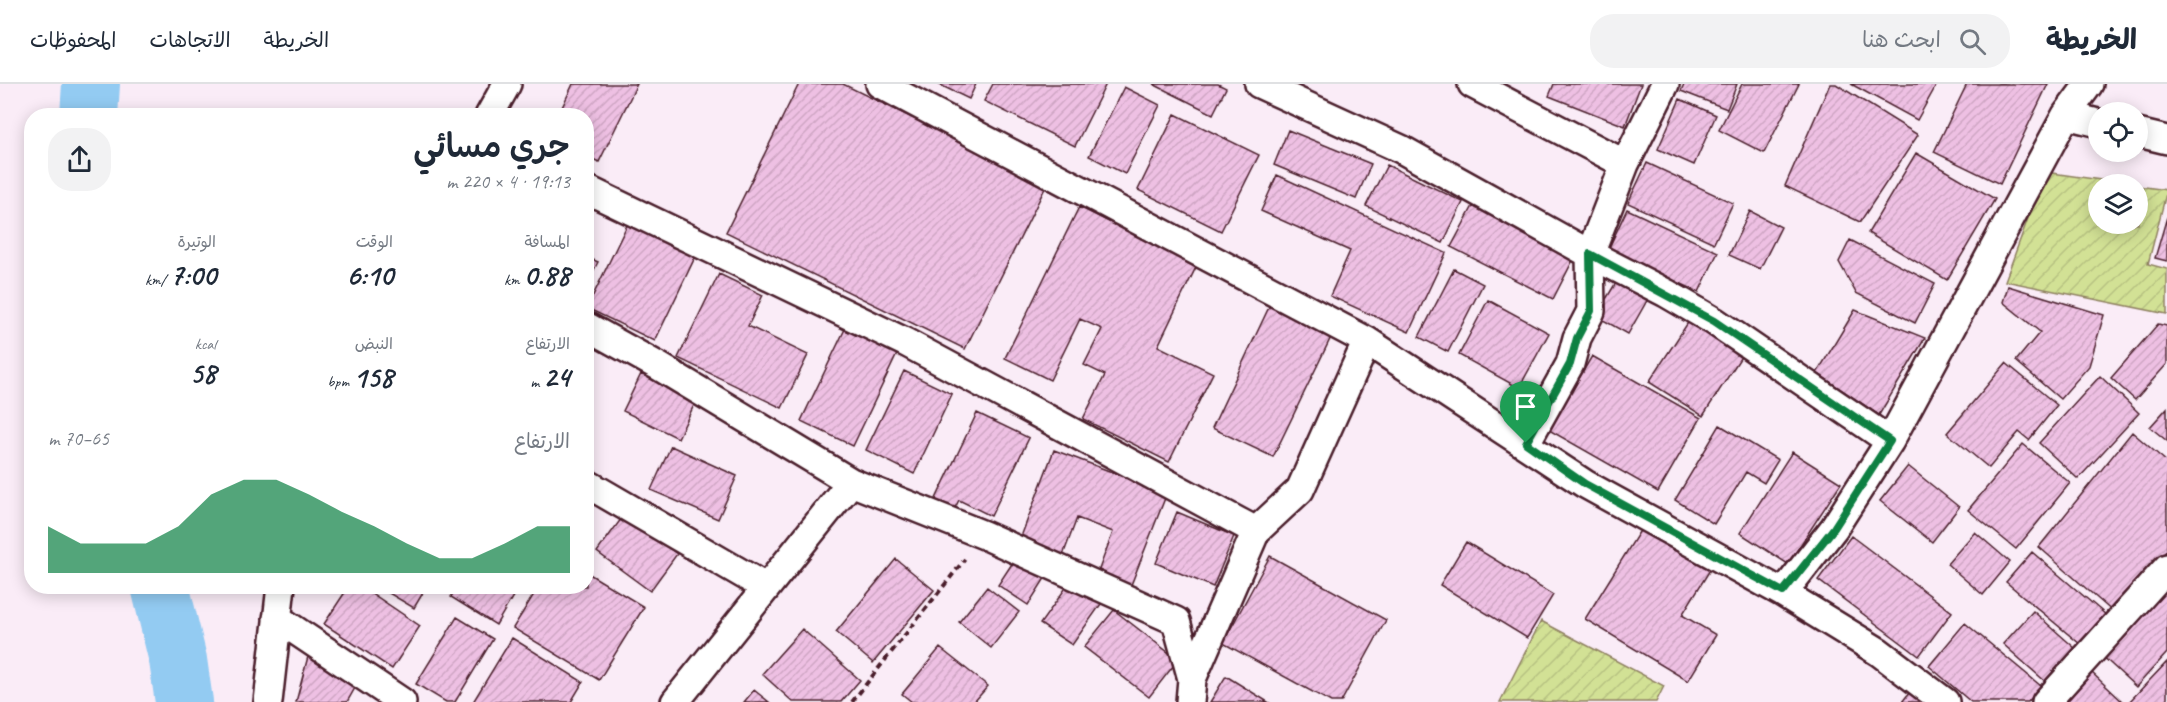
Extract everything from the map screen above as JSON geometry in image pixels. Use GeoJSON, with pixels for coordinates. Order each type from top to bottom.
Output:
{"type":"FeatureCollection","features":[{"type":"Feature","properties":{"kind":"street"},"geometry":{"type":"LineString","coordinates":[[494,108],[507,84]]}},
{"type":"Feature","properties":{"kind":"street"},"geometry":{"type":"LineString","coordinates":[[880,84],[1367,341],[1526,443],[1585,484],[1783,592],[1879,652],[1945,702]]}},
{"type":"Feature","properties":{"kind":"street"},"geometry":{"type":"LineString","coordinates":[[1259,84],[1401,149],[1714,321],[1890,441]]}},
{"type":"Feature","properties":{"kind":"street"},"geometry":{"type":"LineString","coordinates":[[1472,84],[1625,164]]}},
{"type":"Feature","properties":{"kind":"street"},"geometry":{"type":"LineString","coordinates":[[1526,443],[1570,364],[1577,338],[1591,311],[1590,254],[1625,164],[1665,84]]}},
{"type":"Feature","properties":{"kind":"street"},"geometry":{"type":"LineString","coordinates":[[1783,592],[1834,528],[1890,441],[2066,114],[2089,84]]}},
{"type":"Feature","properties":{"kind":"street"},"geometry":{"type":"LineString","coordinates":[[2066,114],[2088,120]]}},
{"type":"Feature","properties":{"kind":"street"},"geometry":{"type":"LineString","coordinates":[[2148,135],[2167,140]]}},
{"type":"Feature","properties":{"kind":"street"},"geometry":{"type":"LineString","coordinates":[[594,193],[905,342],[1256,531]]}},
{"type":"Feature","properties":{"kind":"street"},"geometry":{"type":"LineString","coordinates":[[594,330],[660,367],[851,482],[984,535],[1176,621],[1191,690]]}},
{"type":"Feature","properties":{"kind":"street"},"geometry":{"type":"LineString","coordinates":[[1191,690],[1256,531],[1300,490],[1367,341]]}},
{"type":"Feature","properties":{"kind":"street"},"geometry":{"type":"LineString","coordinates":[[675,702],[851,482]]}},
{"type":"Feature","properties":{"kind":"street"},"geometry":{"type":"LineString","coordinates":[[594,488],[765,587]]}},
{"type":"Feature","properties":{"kind":"street"},"geometry":{"type":"LineString","coordinates":[[2046,702],[2167,568]]}},
{"type":"Feature","properties":{"kind":"street"},"geometry":{"type":"LineString","coordinates":[[268,702],[280,594]]}},
{"type":"Feature","properties":{"kind":"street"},"geometry":{"type":"LineString","coordinates":[[277,618],[402,702]]}},
{"type":"Feature","properties":{"kind":"path"},"geometry":{"type":"LineString","coordinates":[[852,702],[984,535]]}},
{"type":"Feature","properties":{"kind":"green space"},"geometry":{"type":"Polygon","coordinates":[[[2045,172],[2088,178],[2088,234],[2148,234],[2148,187],[2167,190],[2148,264],[2167,269],[2167,314],[2005,281],[2045,172]]]}},
{"type":"Feature","properties":{"kind":"green space"},"geometry":{"type":"Polygon","coordinates":[[[1541,621],[1664,686],[1656,702],[1500,702],[1541,621]]]}},
{"type":"Feature","properties":{"kind":"building"},"geometry":{"type":"Polygon","coordinates":[[[573,84],[637,84],[599,162],[594,160],[594,108],[562,108],[573,84]]]}},
{"type":"Feature","properties":{"kind":"building"},"geometry":{"type":"Polygon","coordinates":[[[799,84],[843,84],[1047,184],[965,349],[726,232],[799,84]]]}},
{"type":"Feature","properties":{"kind":"building"},"geometry":{"type":"Polygon","coordinates":[[[938,84],[976,84],[969,99],[938,84]]]}},
{"type":"Feature","properties":{"kind":"building"},"geometry":{"type":"Polygon","coordinates":[[[993,84],[1106,84],[1075,146],[984,101],[993,84]]]}},
{"type":"Feature","properties":{"kind":"building"},"geometry":{"type":"Polygon","coordinates":[[[1153,84],[1218,84],[1226,88],[1213,114],[1153,84]]]}},
{"type":"Feature","properties":{"kind":"building"},"geometry":{"type":"Polygon","coordinates":[[[1554,84],[1641,84],[1625,126],[1549,96],[1554,84]]]}},
{"type":"Feature","properties":{"kind":"building"},"geometry":{"type":"Polygon","coordinates":[[[1684,84],[1737,84],[1727,109],[1681,91],[1684,84]]]}},
{"type":"Feature","properties":{"kind":"building"},"geometry":{"type":"Polygon","coordinates":[[[1742,84],[1799,84],[1764,153],[1719,130],[1742,84]]]}},
{"type":"Feature","properties":{"kind":"building"},"geometry":{"type":"Polygon","coordinates":[[[1830,84],[1836,84],[1918,135],[1860,222],[1785,186],[1830,84]]]}},
{"type":"Feature","properties":{"kind":"building"},"geometry":{"type":"Polygon","coordinates":[[[1851,84],[1937,84],[1917,120],[1851,84]]]}},
{"type":"Feature","properties":{"kind":"building"},"geometry":{"type":"Polygon","coordinates":[[[1967,84],[2048,84],[2000,184],[1934,152],[1967,84]]]}},
{"type":"Feature","properties":{"kind":"building"},"geometry":{"type":"Polygon","coordinates":[[[1124,87],[1160,105],[1125,174],[1089,156],[1124,87]]]}},
{"type":"Feature","properties":{"kind":"building"},"geometry":{"type":"Polygon","coordinates":[[[1680,99],[1716,115],[1694,165],[1658,149],[1680,99]]]}},
{"type":"Feature","properties":{"kind":"building"},"geometry":{"type":"Polygon","coordinates":[[[1175,114],[1259,155],[1221,231],[1138,190],[1175,114]]]}},
{"type":"Feature","properties":{"kind":"building"},"geometry":{"type":"Polygon","coordinates":[[[1288,130],[1371,164],[1356,199],[1274,165],[1288,130]]]}},
{"type":"Feature","properties":{"kind":"building"},"geometry":{"type":"Polygon","coordinates":[[[1916,153],[1995,199],[1947,280],[1868,233],[1916,153]]]}},
{"type":"Feature","properties":{"kind":"building"},"geometry":{"type":"Polygon","coordinates":[[[1647,163],[1733,203],[1714,243],[1628,203],[1647,163]]]}},
{"type":"Feature","properties":{"kind":"building"},"geometry":{"type":"Polygon","coordinates":[[[1387,165],[1463,202],[1443,243],[1366,206],[1387,165]]]}},
{"type":"Feature","properties":{"kind":"building"},"geometry":{"type":"Polygon","coordinates":[[[1277,175],[1446,253],[1409,332],[1330,296],[1350,251],[1261,211],[1277,175]]]}},
{"type":"Feature","properties":{"kind":"building"},"geometry":{"type":"Polygon","coordinates":[[[1473,206],[1574,258],[1553,299],[1451,247],[1473,206]]]}},
{"type":"Feature","properties":{"kind":"building"},"geometry":{"type":"Polygon","coordinates":[[[1079,207],[1197,265],[1158,346],[1213,373],[1169,462],[1083,419],[1105,375],[1084,365],[1102,329],[1080,319],[1050,380],[1005,358],[1079,207]]]}},
{"type":"Feature","properties":{"kind":"building"},"geometry":{"type":"Polygon","coordinates":[[[1627,209],[1718,252],[1699,292],[1608,250],[1627,209]]]}},
{"type":"Feature","properties":{"kind":"building"},"geometry":{"type":"Polygon","coordinates":[[[1750,211],[1781,227],[1760,269],[1729,255],[1750,211]]]}},
{"type":"Feature","properties":{"kind":"building"},"geometry":{"type":"Polygon","coordinates":[[[2167,217],[2167,261],[2155,258],[2167,217]]]}},
{"type":"Feature","properties":{"kind":"building"},"geometry":{"type":"Polygon","coordinates":[[[630,219],[698,251],[655,341],[594,311],[594,294],[630,219]]]}},
{"type":"Feature","properties":{"kind":"building"},"geometry":{"type":"Polygon","coordinates":[[[1850,240],[1935,284],[1915,323],[1856,293],[1839,262],[1850,240]]]}},
{"type":"Feature","properties":{"kind":"building"},"geometry":{"type":"Polygon","coordinates":[[[1454,269],[1483,284],[1448,352],[1419,337],[1454,269]]]}},
{"type":"Feature","properties":{"kind":"building"},"geometry":{"type":"Polygon","coordinates":[[[719,274],[763,295],[748,326],[808,355],[782,408],[678,358],[719,274]]]}},
{"type":"Feature","properties":{"kind":"building"},"geometry":{"type":"Polygon","coordinates":[[[1618,279],[1649,297],[1628,334],[1596,316],[1618,279]]]}},
{"type":"Feature","properties":{"kind":"building"},"geometry":{"type":"Polygon","coordinates":[[[2008,286],[2104,315],[2089,366],[2060,399],[2016,361],[2040,332],[2003,302],[2008,286]]]}},
{"type":"Feature","properties":{"kind":"building"},"geometry":{"type":"Polygon","coordinates":[[[1488,300],[1549,333],[1519,388],[1459,355],[1488,300]]]}},
{"type":"Feature","properties":{"kind":"building"},"geometry":{"type":"Polygon","coordinates":[[[1270,305],[1332,335],[1273,457],[1212,428],[1270,305]]]}},
{"type":"Feature","properties":{"kind":"building"},"geometry":{"type":"Polygon","coordinates":[[[1855,310],[1925,338],[1879,415],[1817,373],[1855,310]]]}},
{"type":"Feature","properties":{"kind":"building"},"geometry":{"type":"Polygon","coordinates":[[[1691,318],[1744,352],[1703,416],[1649,382],[1691,318]]]}},
{"type":"Feature","properties":{"kind":"building"},"geometry":{"type":"Polygon","coordinates":[[[2158,324],[2167,326],[2167,364],[2135,400],[2111,378],[2158,324]]]}},
{"type":"Feature","properties":{"kind":"building"},"geometry":{"type":"Polygon","coordinates":[[[846,327],[898,352],[853,446],[801,421],[846,327]]]}},
{"type":"Feature","properties":{"kind":"building"},"geometry":{"type":"Polygon","coordinates":[[[1592,356],[1701,418],[1658,492],[1549,430],[1592,356]]]}},
{"type":"Feature","properties":{"kind":"building"},"geometry":{"type":"Polygon","coordinates":[[[2006,363],[2057,405],[2029,440],[2019,432],[1989,468],[1947,433],[2006,363]]]}},
{"type":"Feature","properties":{"kind":"building"},"geometry":{"type":"Polygon","coordinates":[[[904,371],[952,394],[914,474],[866,450],[904,371]]]}},
{"type":"Feature","properties":{"kind":"building"},"geometry":{"type":"Polygon","coordinates":[[[641,374],[696,401],[678,438],[623,411],[641,374]]]}},
{"type":"Feature","properties":{"kind":"building"},"geometry":{"type":"Polygon","coordinates":[[[2100,376],[2139,413],[2078,479],[2039,443],[2100,376]]]}},
{"type":"Feature","properties":{"kind":"building"},"geometry":{"type":"Polygon","coordinates":[[[2167,408],[2167,441],[2150,427],[2167,408]]]}},
{"type":"Feature","properties":{"kind":"building"},"geometry":{"type":"Polygon","coordinates":[[[977,413],[1029,438],[991,516],[959,500],[954,510],[935,501],[977,413]]]}},
{"type":"Feature","properties":{"kind":"building"},"geometry":{"type":"Polygon","coordinates":[[[1720,425],[1778,460],[1764,483],[1746,472],[1714,524],[1675,500],[1720,425]]]}},
{"type":"Feature","properties":{"kind":"building"},"geometry":{"type":"Polygon","coordinates":[[[2132,432],[2167,462],[2167,550],[2114,613],[2039,547],[2132,432]]]}},
{"type":"Feature","properties":{"kind":"building"},"geometry":{"type":"Polygon","coordinates":[[[2023,444],[2070,483],[2016,549],[1968,510],[2023,444]]]}},
{"type":"Feature","properties":{"kind":"building"},"geometry":{"type":"Polygon","coordinates":[[[671,446],[737,476],[718,519],[651,490],[671,446]]]}},
{"type":"Feature","properties":{"kind":"building"},"geometry":{"type":"Polygon","coordinates":[[[1054,450],[1167,493],[1131,585],[1098,572],[1113,532],[1077,518],[1062,558],[1019,542],[1054,450]]]}},
{"type":"Feature","properties":{"kind":"building"},"geometry":{"type":"Polygon","coordinates":[[[1792,452],[1841,483],[1788,564],[1740,533],[1792,452]]]}},
{"type":"Feature","properties":{"kind":"building"},"geometry":{"type":"Polygon","coordinates":[[[1908,466],[1959,507],[1932,542],[1880,501],[1908,466]]]}},
{"type":"Feature","properties":{"kind":"building"},"geometry":{"type":"Polygon","coordinates":[[[1177,512],[1234,536],[1213,587],[1156,563],[1177,512]]]}},
{"type":"Feature","properties":{"kind":"building"},"geometry":{"type":"Polygon","coordinates":[[[624,515],[677,554],[650,591],[597,552],[624,515]]]}},
{"type":"Feature","properties":{"kind":"building"},"geometry":{"type":"Polygon","coordinates":[[[1644,524],[1713,565],[1682,615],[1716,635],[1688,681],[1585,619],[1644,524]]]}},
{"type":"Feature","properties":{"kind":"building"},"geometry":{"type":"Polygon","coordinates":[[[1975,532],[2010,562],[1983,595],[1947,564],[1975,532]]]}},
{"type":"Feature","properties":{"kind":"building"},"geometry":{"type":"Polygon","coordinates":[[[1851,536],[1952,612],[1919,656],[1818,580],[1851,536]]]}},
{"type":"Feature","properties":{"kind":"building"},"geometry":{"type":"Polygon","coordinates":[[[1466,542],[1553,595],[1527,638],[1440,585],[1466,542]]]}},
{"type":"Feature","properties":{"kind":"building"},"geometry":{"type":"Polygon","coordinates":[[[2032,552],[2106,615],[2080,644],[2006,582],[2032,552]]]}},
{"type":"Feature","properties":{"kind":"building"},"geometry":{"type":"Polygon","coordinates":[[[1019,553],[1049,572],[1028,605],[998,585],[1019,553]]]}},
{"type":"Feature","properties":{"kind":"building"},"geometry":{"type":"Polygon","coordinates":[[[1270,556],[1386,620],[1341,702],[1331,702],[1223,643],[1270,556]]]}},
{"type":"Feature","properties":{"kind":"building"},"geometry":{"type":"Polygon","coordinates":[[[896,559],[934,590],[873,663],[836,632],[896,559]]]}},
{"type":"Feature","properties":{"kind":"building"},"geometry":{"type":"Polygon","coordinates":[[[594,577],[644,607],[599,680],[513,628],[534,594],[594,594],[594,577]]]}},
{"type":"Feature","properties":{"kind":"building"},"geometry":{"type":"Polygon","coordinates":[[[2167,579],[2167,653],[2136,687],[2099,653],[2167,579]]]}},
{"type":"Feature","properties":{"kind":"building"},"geometry":{"type":"Polygon","coordinates":[[[1070,582],[1101,604],[1072,645],[1040,624],[1070,582]]]}},
{"type":"Feature","properties":{"kind":"building"},"geometry":{"type":"Polygon","coordinates":[[[987,587],[1019,612],[991,648],[959,622],[987,587]]]}},
{"type":"Feature","properties":{"kind":"building"},"geometry":{"type":"Polygon","coordinates":[[[344,594],[373,594],[420,626],[392,669],[324,624],[344,594]]]}},
{"type":"Feature","properties":{"kind":"building"},"geometry":{"type":"Polygon","coordinates":[[[390,594],[422,594],[414,608],[390,594]]]}},
{"type":"Feature","properties":{"kind":"building"},"geometry":{"type":"Polygon","coordinates":[[[453,594],[514,594],[496,625],[451,597],[453,594]]]}},
{"type":"Feature","properties":{"kind":"building"},"geometry":{"type":"Polygon","coordinates":[[[1114,610],[1178,660],[1149,697],[1084,647],[1114,610]]]}},
{"type":"Feature","properties":{"kind":"building"},"geometry":{"type":"Polygon","coordinates":[[[2033,611],[2076,649],[2047,683],[2003,644],[2033,611]]]}},
{"type":"Feature","properties":{"kind":"building"},"geometry":{"type":"Polygon","coordinates":[[[457,617],[493,639],[455,702],[446,702],[416,684],[457,617]]]}},
{"type":"Feature","properties":{"kind":"building"},"geometry":{"type":"Polygon","coordinates":[[[1965,623],[2041,686],[2028,702],[1971,702],[1929,666],[1965,623]]]}},
{"type":"Feature","properties":{"kind":"building"},"geometry":{"type":"Polygon","coordinates":[[[802,629],[860,680],[841,702],[793,702],[762,674],[802,629]]]}},
{"type":"Feature","properties":{"kind":"building"},"geometry":{"type":"Polygon","coordinates":[[[512,638],[583,682],[571,702],[473,702],[512,638]]]}},
{"type":"Feature","properties":{"kind":"building"},"geometry":{"type":"Polygon","coordinates":[[[940,648],[988,686],[974,702],[912,702],[902,694],[940,648]]]}},
{"type":"Feature","properties":{"kind":"building"},"geometry":{"type":"Polygon","coordinates":[[[310,649],[360,679],[347,702],[296,702],[310,649]]]}},
{"type":"Feature","properties":{"kind":"building"},"geometry":{"type":"Polygon","coordinates":[[[2167,662],[2167,702],[2129,702],[2167,662]]]}},
{"type":"Feature","properties":{"kind":"building"},"geometry":{"type":"Polygon","coordinates":[[[2090,671],[2123,702],[2060,702],[2090,671]]]}},
{"type":"Feature","properties":{"kind":"building"},"geometry":{"type":"Polygon","coordinates":[[[1226,676],[1268,702],[1210,702],[1226,676]]]}},
{"type":"Feature","properties":{"kind":"building"},"geometry":{"type":"Polygon","coordinates":[[[1913,688],[1930,702],[1902,702],[1913,688]]]}},
{"type":"Feature","properties":{"kind":"building"},"geometry":{"type":"Polygon","coordinates":[[[754,690],[769,702],[744,702],[754,690]]]}},
{"type":"Feature","properties":{"kind":"waterway"},"geometry":{"type":"LineString","coordinates":[[90,108],[91,84]]}},
{"type":"Feature","properties":{"kind":"waterway"},"geometry":{"type":"LineString","coordinates":[[162,594],[178,660],[184,702]]}},
{"type":"Feature","properties":{"kind":"route"},"geometry":{"type":"LineString","coordinates":[[1590,254],[1666,293],[1714,321],[1890,441],[1834,528],[1783,592],[1585,484],[1526,443],[1570,364],[1577,338],[1591,311],[1590,254]]}}]}
